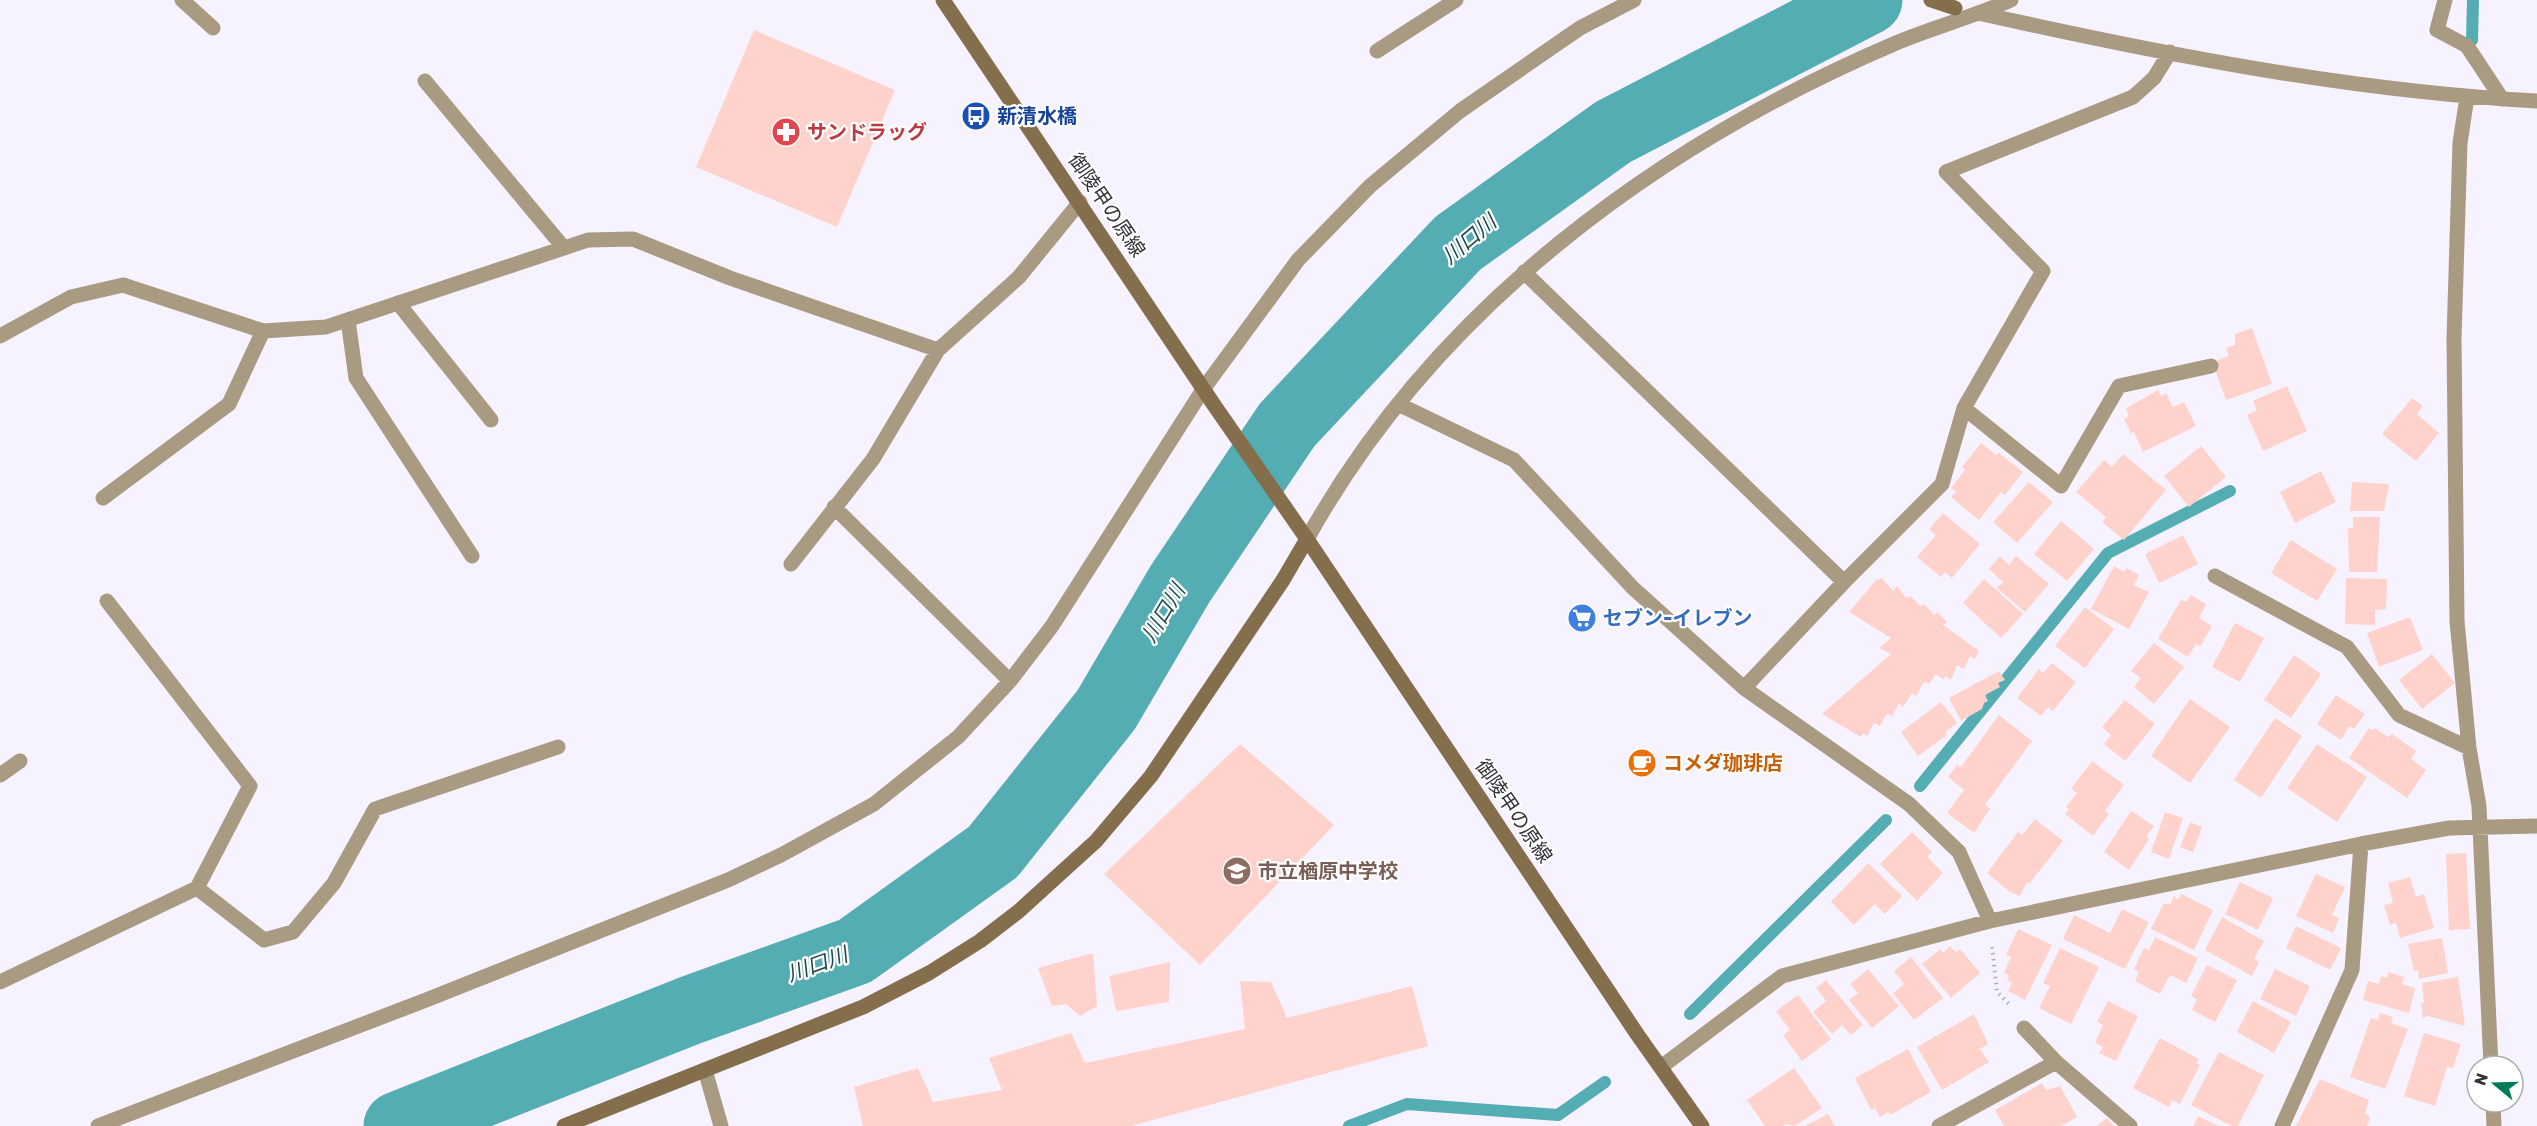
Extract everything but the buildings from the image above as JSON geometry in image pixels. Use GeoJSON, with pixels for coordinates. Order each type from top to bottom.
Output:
{"type":"FeatureCollection","features":[{"type":"Feature","properties":{"kind":"street"},"geometry":{"type":"LineString","coordinates":[[182,0],[213,28]]}},
{"type":"Feature","properties":{"kind":"street","name":"御陵甲の原線"},"geometry":{"type":"LineString","coordinates":[[943,0],[1702,1126]]}},
{"type":"Feature","properties":{"kind":"street"},"geometry":{"type":"LineString","coordinates":[[1377,51],[1456,0]]}},
{"type":"Feature","properties":{"kind":"street"},"geometry":{"type":"LineString","coordinates":[[98,1126],[728,880],[781,855],[874,804],[958,737],[1010,681],[1052,626],[1204,388],[1298,260],[1370,186],[1460,111],[1580,28],[1634,0]]}},
{"type":"Feature","properties":{"kind":"street"},"geometry":{"type":"LineString","coordinates":[[1931,0],[1955,8],[2075,35],[2328,80],[2467,97],[2537,101]]}},
{"type":"Feature","properties":{"kind":"street"},"geometry":{"type":"LineString","coordinates":[[564,1126],[825,1023],[929,973],[980,941],[1062,874],[1096,841],[1151,776],[1283,580],[1327,504],[1398,404],[1473,321],[1524,272],[1619,196],[1708,137],[1819,79],[1897,43],[1982,14],[2011,0]]}},
{"type":"Feature","properties":{"kind":"street"},"geometry":{"type":"LineString","coordinates":[[2445,0],[2437,30],[2467,46],[2502,99]]}},
{"type":"Feature","properties":{"kind":"street"},"geometry":{"type":"LineString","coordinates":[[1744,688],[1844,582],[1942,484],[1964,408],[2043,271],[1946,172],[2133,97],[2154,78],[2170,52]]}},
{"type":"Feature","properties":{"kind":"street"},"geometry":{"type":"LineString","coordinates":[[425,81],[564,248]]}},
{"type":"Feature","properties":{"kind":"street"},"geometry":{"type":"LineString","coordinates":[[2467,97],[2460,143],[2454,339],[2457,621],[2469,748],[2480,826],[2490,1054]]}},
{"type":"Feature","properties":{"kind":"street"},"geometry":{"type":"LineString","coordinates":[[791,564],[873,459],[938,350],[1019,277],[1080,202]]}},
{"type":"Feature","properties":{"kind":"street"},"geometry":{"type":"LineString","coordinates":[[0,336],[71,297],[123,285],[262,331],[326,327],[588,240],[633,239],[730,278],[938,350]]}},
{"type":"Feature","properties":{"kind":"street"},"geometry":{"type":"LineString","coordinates":[[1524,272],[1844,582]]}},
{"type":"Feature","properties":{"kind":"street"},"geometry":{"type":"LineString","coordinates":[[398,303],[491,420]]}},
{"type":"Feature","properties":{"kind":"street"},"geometry":{"type":"LineString","coordinates":[[348,320],[356,378],[472,556]]}},
{"type":"Feature","properties":{"kind":"street"},"geometry":{"type":"LineString","coordinates":[[103,498],[229,404],[262,331]]}},
{"type":"Feature","properties":{"kind":"street"},"geometry":{"type":"LineString","coordinates":[[1964,408],[2061,486],[2119,387],[2211,366]]}},
{"type":"Feature","properties":{"kind":"street"},"geometry":{"type":"LineString","coordinates":[[1398,404],[1514,460],[1633,588],[1744,688],[1917,812],[1959,852],[1989,921]]}},
{"type":"Feature","properties":{"kind":"street"},"geometry":{"type":"LineString","coordinates":[[834,507],[1010,681]]}},
{"type":"Feature","properties":{"kind":"street"},"geometry":{"type":"LineString","coordinates":[[2215,576],[2347,647],[2400,715],[2469,748]]}},
{"type":"Feature","properties":{"kind":"street"},"geometry":{"type":"LineString","coordinates":[[0,982],[197,888],[250,786],[107,601]]}},
{"type":"Feature","properties":{"kind":"street"},"geometry":{"type":"LineString","coordinates":[[197,888],[264,940],[293,932],[334,883],[375,809],[558,747]]}},
{"type":"Feature","properties":{"kind":"street"},"geometry":{"type":"LineString","coordinates":[[0,775],[20,761]]}},
{"type":"Feature","properties":{"kind":"street"},"geometry":{"type":"LineString","coordinates":[[1661,1067],[1782,976],[1989,921],[2361,844],[2449,828],[2537,826]]}},
{"type":"Feature","properties":{"kind":"street"},"geometry":{"type":"LineString","coordinates":[[2282,1126],[2352,970],[2361,844]]}},
{"type":"Feature","properties":{"kind":"street"},"geometry":{"type":"LineString","coordinates":[[2024,1028],[2056,1062],[2130,1126]]}},
{"type":"Feature","properties":{"kind":"street"},"geometry":{"type":"LineString","coordinates":[[1939,1126],[2056,1062]]}},
{"type":"Feature","properties":{"kind":"street"},"geometry":{"type":"LineString","coordinates":[[705,1070],[721,1126]]}},
{"type":"Feature","properties":{"kind":"path"},"geometry":{"type":"LineString","coordinates":[[1989,921],[1997,992],[2024,1020],[2024,1028]]}},
{"type":"Feature","properties":{"kind":"waterway","name":"川口川"},"geometry":{"type":"LineString","coordinates":[[398,1126],[691,1010],[855,951],[993,852],[1106,710],[1180,584],[1287,425],[1458,243],[1613,132],[1868,0]]}},
{"type":"Feature","properties":{"kind":"waterway"},"geometry":{"type":"LineString","coordinates":[[2472,40],[2473,0]]}},
{"type":"Feature","properties":{"kind":"waterway"},"geometry":{"type":"LineString","coordinates":[[1920,786],[2108,553],[2230,491]]}},
{"type":"Feature","properties":{"kind":"waterway"},"geometry":{"type":"LineString","coordinates":[[1690,1014],[1886,820]]}},
{"type":"Feature","properties":{"kind":"waterway"},"geometry":{"type":"LineString","coordinates":[[1349,1126],[1407,1104],[1558,1115],[1605,1082]]}},
{"type":"Feature","properties":{"kind":"place","name":"新清水橋"},"geometry":{"type":"Point","coordinates":[976,116]}},
{"type":"Feature","properties":{"kind":"place","name":"サンドラッグ"},"geometry":{"type":"Point","coordinates":[786,132]}},
{"type":"Feature","properties":{"kind":"place","name":"セブン-イレブン"},"geometry":{"type":"Point","coordinates":[1582,618]}},
{"type":"Feature","properties":{"kind":"place","name":"コメダ珈琲店"},"geometry":{"type":"Point","coordinates":[1642,763]}},
{"type":"Feature","properties":{"kind":"place","name":"市立楢原中学校"},"geometry":{"type":"Point","coordinates":[1237,871]}}]}
